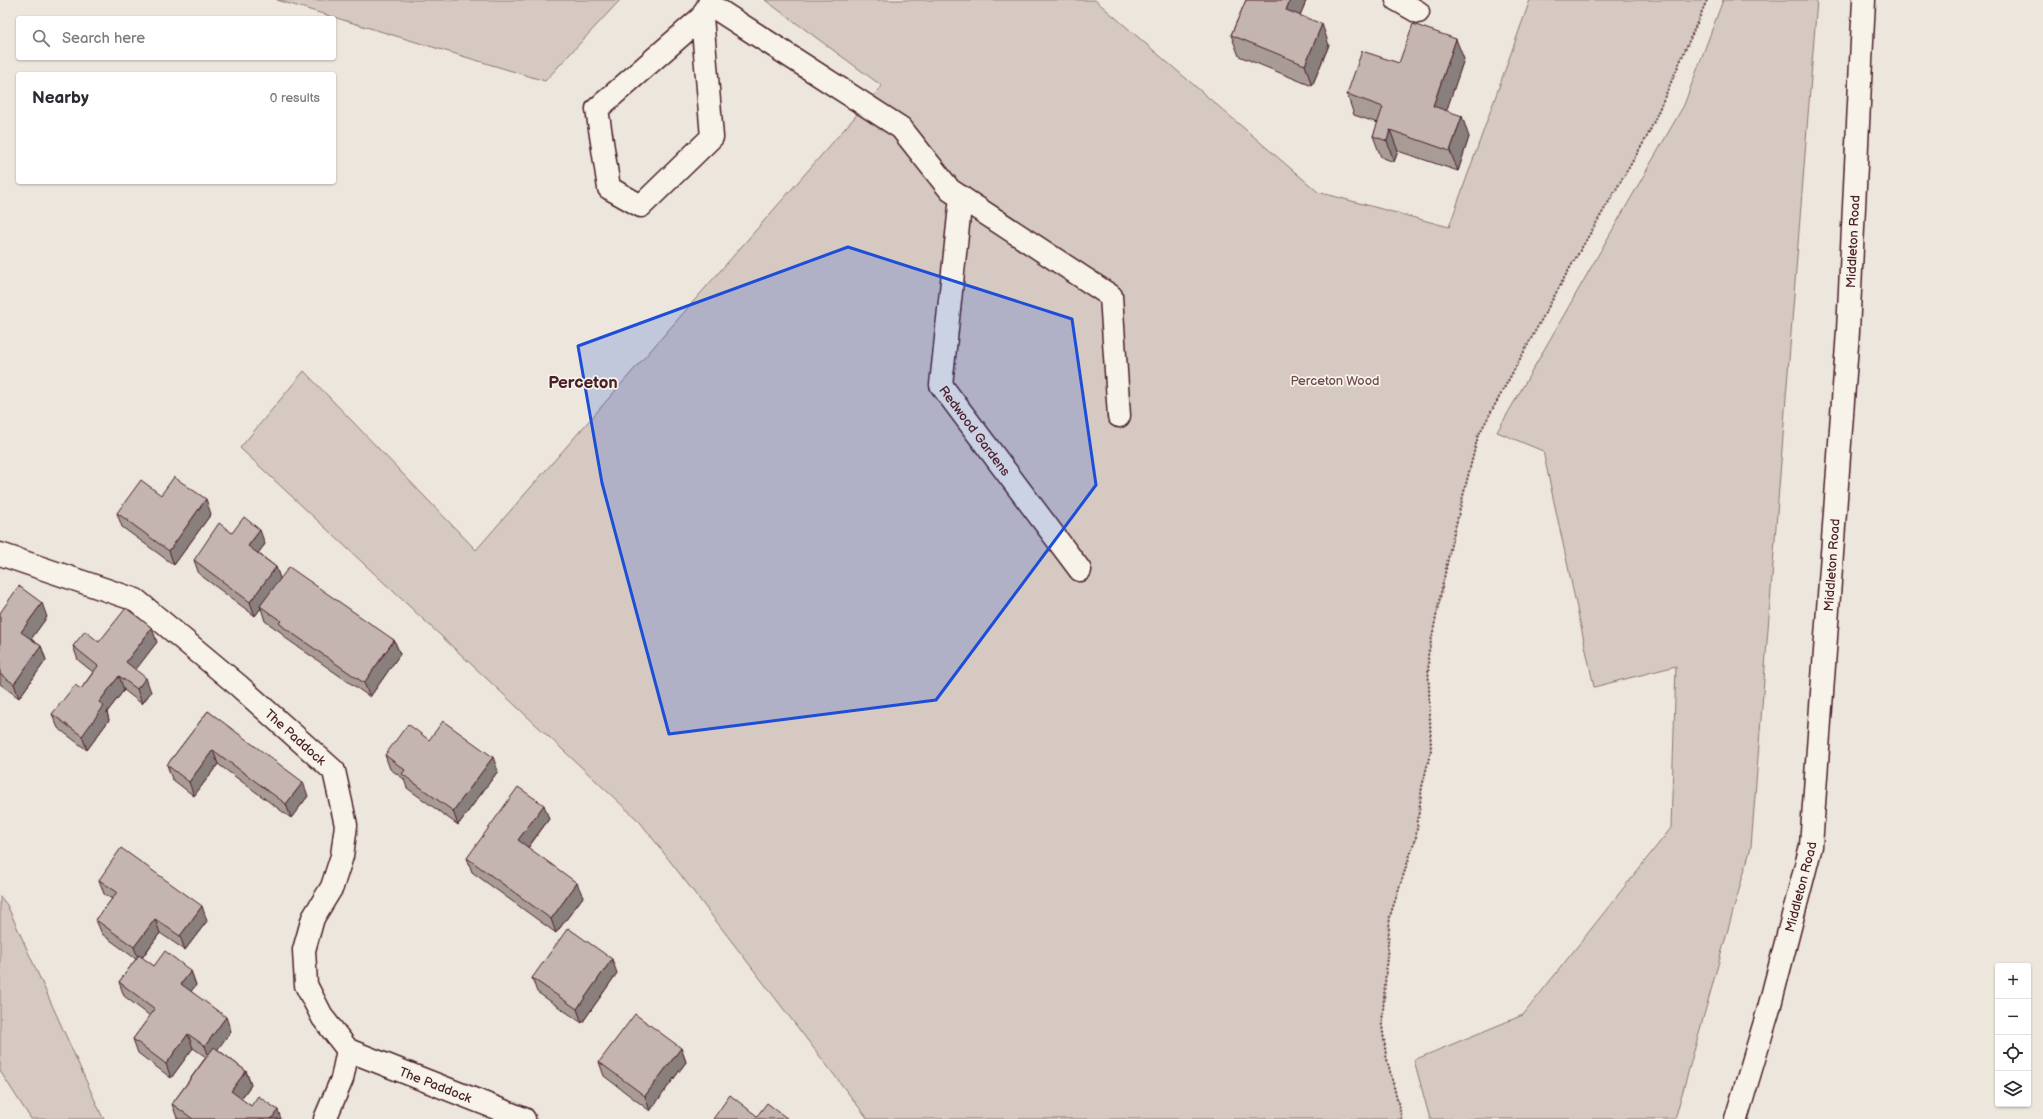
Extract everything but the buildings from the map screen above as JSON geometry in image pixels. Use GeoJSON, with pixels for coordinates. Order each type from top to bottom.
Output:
{"type":"FeatureCollection","features":[{"type":"Feature","properties":{"kind":"main road"},"geometry":{"type":"LineString","coordinates":[[1397,0],[1418,12]]}},
{"type":"Feature","properties":{"kind":"main road","name":"Middleton Road"},"geometry":{"type":"LineString","coordinates":[[1736,1119],[1768,1012],[1811,846],[1848,331],[1864,0]]}},
{"type":"Feature","properties":{"kind":"main road"},"geometry":{"type":"LineString","coordinates":[[707,7],[712,137],[641,206],[609,188],[598,109],[707,7]]}},
{"type":"Feature","properties":{"kind":"main road"},"geometry":{"type":"LineString","coordinates":[[707,7],[901,128],[950,190],[1111,296],[1119,416]]}},
{"type":"Feature","properties":{"kind":"main road","name":"Redwood Gardens"},"geometry":{"type":"LineString","coordinates":[[961,197],[941,385],[1080,570]]}},
{"type":"Feature","properties":{"kind":"main road","name":"The Paddock"},"geometry":{"type":"LineString","coordinates":[[0,554],[136,600],[239,686],[334,771],[346,825],[342,856],[332,887],[313,918],[304,950],[306,985],[323,1018],[348,1050],[524,1119]]}},
{"type":"Feature","properties":{"kind":"main road"},"geometry":{"type":"LineString","coordinates":[[325,1119],[342,1079],[348,1050]]}},
{"type":"Feature","properties":{"kind":"path"},"geometry":{"type":"LineString","coordinates":[[1402,1119],[1386,1055],[1382,1025],[1390,916],[1416,837],[1422,787],[1431,750],[1428,656],[1452,544],[1478,436],[1567,273],[1648,135],[1707,0]]}},
{"type":"Feature","properties":{"kind":"highlighted area"},"geometry":{"type":"Polygon","coordinates":[[[848,247],[1072,319],[1096,485],[936,700],[669,734],[602,483],[578,346],[848,247]]]}},
{"type":"Feature","properties":{"kind":"green space"},"geometry":{"type":"Polygon","coordinates":[[[277,0],[620,0],[545,81],[336,18],[336,16],[330,16],[277,0]]]}},
{"type":"Feature","properties":{"kind":"green space","name":"Perceton Wood"},"geometry":{"type":"Polygon","coordinates":[[[765,0],[1095,0],[1318,192],[1449,227],[1530,0],[1707,0],[1648,135],[1567,273],[1478,436],[1450,550],[1428,656],[1431,750],[1422,787],[1416,837],[1390,916],[1382,1025],[1386,1055],[1402,1119],[868,1119],[640,822],[240,448],[304,371],[476,550],[882,86],[765,0]]]}},
{"type":"Feature","properties":{"kind":"green space"},"geometry":{"type":"Polygon","coordinates":[[[1723,0],[1817,0],[1751,847],[1675,1119],[1430,1119],[1414,1060],[1523,1015],[1671,828],[1676,666],[1594,687],[1543,451],[1497,432],[1684,105],[1723,0]]]}},
{"type":"Feature","properties":{"kind":"green space"},"geometry":{"type":"Polygon","coordinates":[[[0,896],[7,905],[102,1116],[105,1119],[31,1119],[0,1071],[0,896]]]}},
{"type":"Feature","properties":{"kind":"district","name":"Perceton"},"geometry":{"type":"Point","coordinates":[583,382]}}]}
